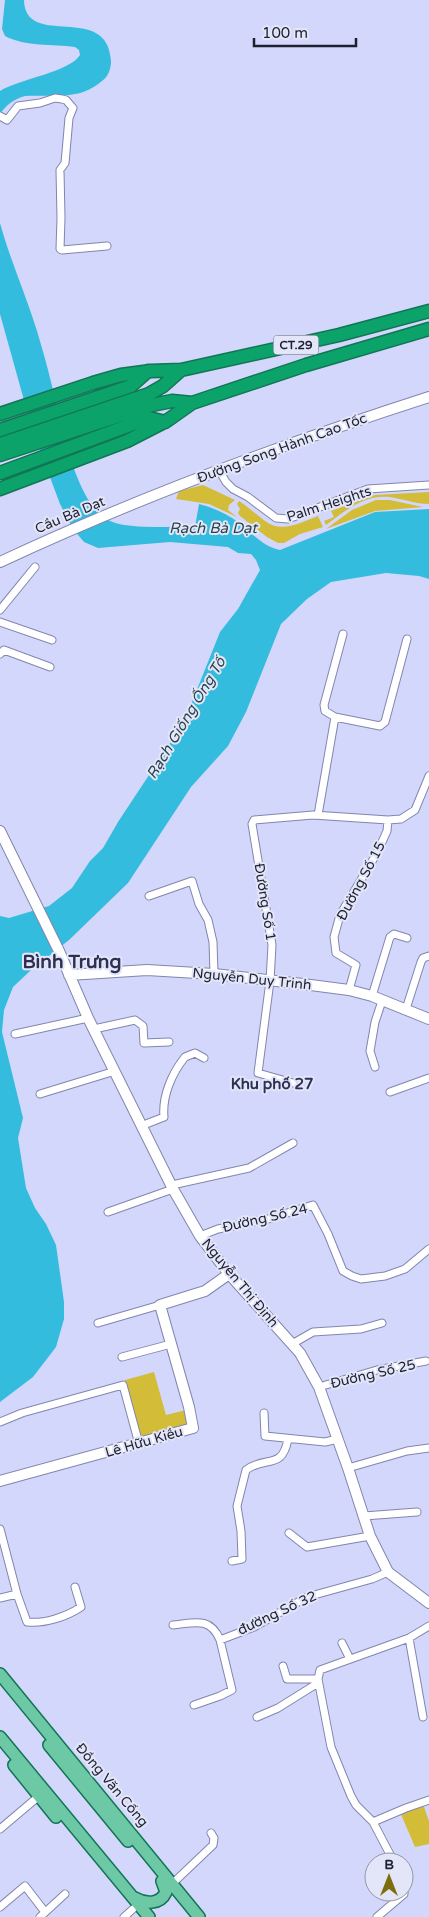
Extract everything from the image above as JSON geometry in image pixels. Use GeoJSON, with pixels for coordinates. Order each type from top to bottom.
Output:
{"type":"FeatureCollection","features":[{"type":"Feature","properties":{"kind":"highway","name":"CT.29"},"geometry":{"type":"LineString","coordinates":[[0,414],[121,376],[181,370],[340,335],[429,311]]}},
{"type":"Feature","properties":{"kind":"highway","name":"CT.29"},"geometry":{"type":"LineString","coordinates":[[0,489],[127,440],[165,422],[192,403],[306,365],[429,329]]}},
{"type":"Feature","properties":{"kind":"highway"},"geometry":{"type":"LineString","coordinates":[[0,455],[149,394],[163,386],[181,370]]}},
{"type":"Feature","properties":{"kind":"highway"},"geometry":{"type":"LineString","coordinates":[[0,430],[134,384],[148,372]]}},
{"type":"Feature","properties":{"kind":"highway"},"geometry":{"type":"LineString","coordinates":[[0,444],[159,403],[192,403]]}},
{"type":"Feature","properties":{"kind":"highway"},"geometry":{"type":"LineString","coordinates":[[0,473],[149,418],[165,422]]}},
{"type":"Feature","properties":{"kind":"main road","name":"Đường Song Hành Cao Tốc"},"geometry":{"type":"LineString","coordinates":[[137,503],[320,432],[429,397]]}},
{"type":"Feature","properties":{"kind":"main road","name":"Cầu Bà Dạt"},"geometry":{"type":"LineString","coordinates":[[0,562],[137,503]]}},
{"type":"Feature","properties":{"kind":"main road","name":"Nguyễn Thị Định"},"geometry":{"type":"LineString","coordinates":[[0,831],[59,951],[88,1018],[172,1187],[200,1236],[229,1274],[300,1353],[319,1387],[370,1536],[388,1572],[429,1603]]}},
{"type":"Feature","properties":{"kind":"main road","name":"Nguyễn Duy Trinh"},"geometry":{"type":"LineString","coordinates":[[69,975],[147,970],[214,974],[349,990],[372,996],[429,1018]]}},
{"type":"Feature","properties":{"kind":"main road"},"geometry":{"type":"LineString","coordinates":[[160,1305],[205,1292],[229,1274]]}},
{"type":"Feature","properties":{"kind":"main road","name":"Lê Hữu Kiều"},"geometry":{"type":"LineString","coordinates":[[0,1481],[193,1428],[189,1407],[160,1305]]}},
{"type":"Feature","properties":{"kind":"main road","name":"Đồng Văn Cống"},"geometry":{"type":"LineString","coordinates":[[0,1674],[168,1884],[191,1917]]}},
{"type":"Feature","properties":{"kind":"main road","name":"Đồng Văn Cống"},"geometry":{"type":"LineString","coordinates":[[0,1684],[64,1764],[199,1917]]}},
{"type":"Feature","properties":{"kind":"main road"},"geometry":{"type":"LineString","coordinates":[[0,1737],[149,1917]]}},
{"type":"Feature","properties":{"kind":"main road"},"geometry":{"type":"LineString","coordinates":[[0,1749],[132,1914]]}},
{"type":"Feature","properties":{"kind":"main road"},"geometry":{"type":"LineString","coordinates":[[132,1896],[141,1902],[147,1903],[159,1900],[164,1896],[168,1884]]}},
{"type":"Feature","properties":{"kind":"street"},"geometry":{"type":"LineString","coordinates":[[1,117],[8,119],[18,106],[40,104],[55,98],[66,100],[73,108],[69,118],[65,163],[60,170],[62,218],[60,249],[106,246]]}},
{"type":"Feature","properties":{"kind":"street","name":"Palm Heights"},"geometry":{"type":"LineString","coordinates":[[219,470],[233,489],[248,497],[273,517],[282,520],[368,489],[429,485]]}},
{"type":"Feature","properties":{"kind":"street"},"geometry":{"type":"LineString","coordinates":[[0,610],[35,568]]}},
{"type":"Feature","properties":{"kind":"street"},"geometry":{"type":"LineString","coordinates":[[0,622],[52,640]]}},
{"type":"Feature","properties":{"kind":"street"},"geometry":{"type":"LineString","coordinates":[[343,634],[324,705],[326,711],[335,717],[380,726],[385,722],[408,639]]}},
{"type":"Feature","properties":{"kind":"street"},"geometry":{"type":"LineString","coordinates":[[0,654],[4,650],[50,667]]}},
{"type":"Feature","properties":{"kind":"street"},"geometry":{"type":"LineString","coordinates":[[335,717],[318,816],[401,819],[415,810],[429,776]]}},
{"type":"Feature","properties":{"kind":"street","name":"Đường Số 1"},"geometry":{"type":"LineString","coordinates":[[293,1083],[258,1073],[270,981],[272,945],[252,824],[254,820],[318,816]]}},
{"type":"Feature","properties":{"kind":"street","name":"Đường Số 15"},"geometry":{"type":"LineString","coordinates":[[349,990],[356,965],[336,953],[334,937],[340,915],[377,853],[387,831],[388,820]]}},
{"type":"Feature","properties":{"kind":"street"},"geometry":{"type":"LineString","coordinates":[[149,896],[192,881],[199,904],[208,920],[213,942],[214,974]]}},
{"type":"Feature","properties":{"kind":"street"},"geometry":{"type":"LineString","coordinates":[[372,996],[390,937],[394,934],[407,938]]}},
{"type":"Feature","properties":{"kind":"street"},"geometry":{"type":"LineString","coordinates":[[406,1009],[421,962],[423,958],[429,956]]}},
{"type":"Feature","properties":{"kind":"street"},"geometry":{"type":"LineString","coordinates":[[375,1067],[370,1051],[382,1001]]}},
{"type":"Feature","properties":{"kind":"street"},"geometry":{"type":"LineString","coordinates":[[15,1034],[88,1018]]}},
{"type":"Feature","properties":{"kind":"street"},"geometry":{"type":"LineString","coordinates":[[94,1029],[135,1020],[143,1026],[144,1043],[169,1042]]}},
{"type":"Feature","properties":{"kind":"street"},"geometry":{"type":"LineString","coordinates":[[141,1126],[164,1117],[163,1108],[167,1091],[185,1057],[195,1053],[204,1058]]}},
{"type":"Feature","properties":{"kind":"street"},"geometry":{"type":"LineString","coordinates":[[40,1094],[115,1071]]}},
{"type":"Feature","properties":{"kind":"street"},"geometry":{"type":"LineString","coordinates":[[390,1092],[429,1078]]}},
{"type":"Feature","properties":{"kind":"street"},"geometry":{"type":"LineString","coordinates":[[108,1212],[172,1187],[249,1168],[293,1142]]}},
{"type":"Feature","properties":{"kind":"street","name":"Đường Số 24"},"geometry":{"type":"LineString","coordinates":[[200,1236],[218,1229],[268,1219],[313,1205],[328,1234],[343,1271],[352,1276],[361,1279],[385,1276],[405,1269],[429,1249]]}},
{"type":"Feature","properties":{"kind":"street"},"geometry":{"type":"LineString","coordinates":[[98,1323],[160,1305]]}},
{"type":"Feature","properties":{"kind":"street"},"geometry":{"type":"LineString","coordinates":[[292,1344],[313,1332],[361,1329],[382,1323]]}},
{"type":"Feature","properties":{"kind":"street"},"geometry":{"type":"LineString","coordinates":[[122,1357],[171,1344]]}},
{"type":"Feature","properties":{"kind":"street","name":"Đường Số 25"},"geometry":{"type":"LineString","coordinates":[[319,1387],[377,1370],[426,1361]]}},
{"type":"Feature","properties":{"kind":"street"},"geometry":{"type":"LineString","coordinates":[[0,1422],[22,1413],[123,1386],[139,1444]]}},
{"type":"Feature","properties":{"kind":"street"},"geometry":{"type":"LineString","coordinates":[[264,1413],[265,1436],[325,1442],[338,1439]]}},
{"type":"Feature","properties":{"kind":"street"},"geometry":{"type":"LineString","coordinates":[[232,1561],[242,1559],[241,1531],[237,1506],[246,1470],[281,1457],[286,1453],[288,1439]]}},
{"type":"Feature","properties":{"kind":"street"},"geometry":{"type":"LineString","coordinates":[[348,1468],[407,1451],[429,1448]]}},
{"type":"Feature","properties":{"kind":"street"},"geometry":{"type":"LineString","coordinates":[[364,1516],[416,1512]]}},
{"type":"Feature","properties":{"kind":"street"},"geometry":{"type":"LineString","coordinates":[[0,1529],[17,1594],[27,1622],[36,1623],[71,1614],[81,1606],[75,1587]]}},
{"type":"Feature","properties":{"kind":"street"},"geometry":{"type":"LineString","coordinates":[[288,1533],[308,1547],[370,1536]]}},
{"type":"Feature","properties":{"kind":"street","name":"đường Số 32"},"geometry":{"type":"LineString","coordinates":[[173,1625],[205,1623],[214,1629],[220,1640],[254,1627],[307,1598],[372,1579],[388,1572]]}},
{"type":"Feature","properties":{"kind":"street"},"geometry":{"type":"LineString","coordinates":[[0,1598],[17,1594]]}},
{"type":"Feature","properties":{"kind":"street"},"geometry":{"type":"LineString","coordinates":[[389,1852],[373,1822],[356,1805],[330,1747],[318,1681],[320,1670],[409,1638],[429,1626]]}},
{"type":"Feature","properties":{"kind":"street"},"geometry":{"type":"LineString","coordinates":[[409,1638],[423,1717]]}},
{"type":"Feature","properties":{"kind":"street"},"geometry":{"type":"LineString","coordinates":[[194,1705],[232,1690],[220,1640]]}},
{"type":"Feature","properties":{"kind":"street"},"geometry":{"type":"LineString","coordinates":[[342,1643],[350,1659]]}},
{"type":"Feature","properties":{"kind":"street"},"geometry":{"type":"LineString","coordinates":[[283,1666],[287,1679],[318,1681]]}},
{"type":"Feature","properties":{"kind":"street"},"geometry":{"type":"LineString","coordinates":[[257,1716],[278,1708],[318,1681]]}},
{"type":"Feature","properties":{"kind":"street"},"geometry":{"type":"LineString","coordinates":[[0,1829],[39,1796]]}},
{"type":"Feature","properties":{"kind":"street"},"geometry":{"type":"LineString","coordinates":[[373,1822],[429,1800]]}},
{"type":"Feature","properties":{"kind":"street"},"geometry":{"type":"LineString","coordinates":[[168,1884],[213,1845],[214,1838],[210,1833]]}},
{"type":"Feature","properties":{"kind":"street"},"geometry":{"type":"LineString","coordinates":[[0,1907],[24,1886],[42,1915],[65,1894]]}},
{"type":"Feature","properties":{"kind":"street"},"geometry":{"type":"LineString","coordinates":[[377,1917],[395,1902]]}},
{"type":"Feature","properties":{"kind":"shaded area"},"geometry":{"type":"Polygon","coordinates":[[[203,485],[235,500],[229,505],[228,510],[237,517],[209,504],[176,499],[179,491],[203,485]]]}},
{"type":"Feature","properties":{"kind":"shaded area"},"geometry":{"type":"Polygon","coordinates":[[[429,492],[429,504],[390,497],[372,498],[355,505],[326,525],[324,521],[334,517],[331,511],[375,495],[429,492]]]}},
{"type":"Feature","properties":{"kind":"shaded area"},"geometry":{"type":"Polygon","coordinates":[[[376,500],[390,500],[423,507],[375,511],[326,529],[352,510],[376,500]]]}},
{"type":"Feature","properties":{"kind":"shaded area"},"geometry":{"type":"Polygon","coordinates":[[[239,501],[271,525],[278,527],[292,526],[318,516],[323,527],[300,534],[284,543],[278,543],[240,516],[238,513],[240,509],[237,504],[239,501]]]}},
{"type":"Feature","properties":{"kind":"shaded area"},"geometry":{"type":"Polygon","coordinates":[[[154,1372],[166,1415],[186,1410],[190,1425],[142,1439],[125,1380],[154,1372]]]}},
{"type":"Feature","properties":{"kind":"shaded area"},"geometry":{"type":"Polygon","coordinates":[[[423,1804],[429,1821],[429,1844],[415,1847],[400,1812],[423,1804]]]}},
{"type":"Feature","properties":{"kind":"water"},"geometry":{"type":"Polygon","coordinates":[[[5,0],[24,0],[28,15],[38,22],[96,33],[106,43],[111,61],[110,70],[106,77],[86,91],[78,93],[21,97],[11,102],[0,114],[0,91],[55,71],[74,61],[80,55],[79,50],[75,47],[30,44],[5,36],[2,29],[5,0]]]}},
{"type":"Feature","properties":{"kind":"water"},"geometry":{"type":"Polygon","coordinates":[[[0,223],[37,331],[64,436],[77,478],[96,510],[108,520],[126,525],[150,527],[195,527],[199,504],[229,516],[262,542],[280,550],[375,512],[429,509],[429,579],[419,576],[386,573],[331,582],[307,599],[281,624],[246,712],[228,746],[191,787],[128,883],[69,940],[13,987],[4,1010],[2,1032],[23,1118],[18,1138],[26,1188],[56,1245],[64,1302],[64,1319],[56,1347],[33,1377],[0,1402],[0,916],[9,918],[49,906],[72,888],[90,861],[103,848],[184,722],[220,632],[238,609],[260,570],[251,554],[238,553],[228,547],[170,542],[98,548],[84,542],[73,529],[60,504],[32,429],[0,314],[0,223]]]}},
{"type":"Feature","properties":{"kind":"district","name":"Bình Trưng"},"geometry":{"type":"Point","coordinates":[72,962]}},
{"type":"Feature","properties":{"kind":"district","name":"Khu phố 27"},"geometry":{"type":"Point","coordinates":[272,1084]}},
{"type":"Feature","properties":{"kind":"water label","name":"Rạch Bà Dạt"},"geometry":{"type":"Point","coordinates":[213,528]}},
{"type":"Feature","properties":{"kind":"water label","name":"Rạch Giống Ống Tố"},"geometry":{"type":"Point","coordinates":[186,718]}}]}
